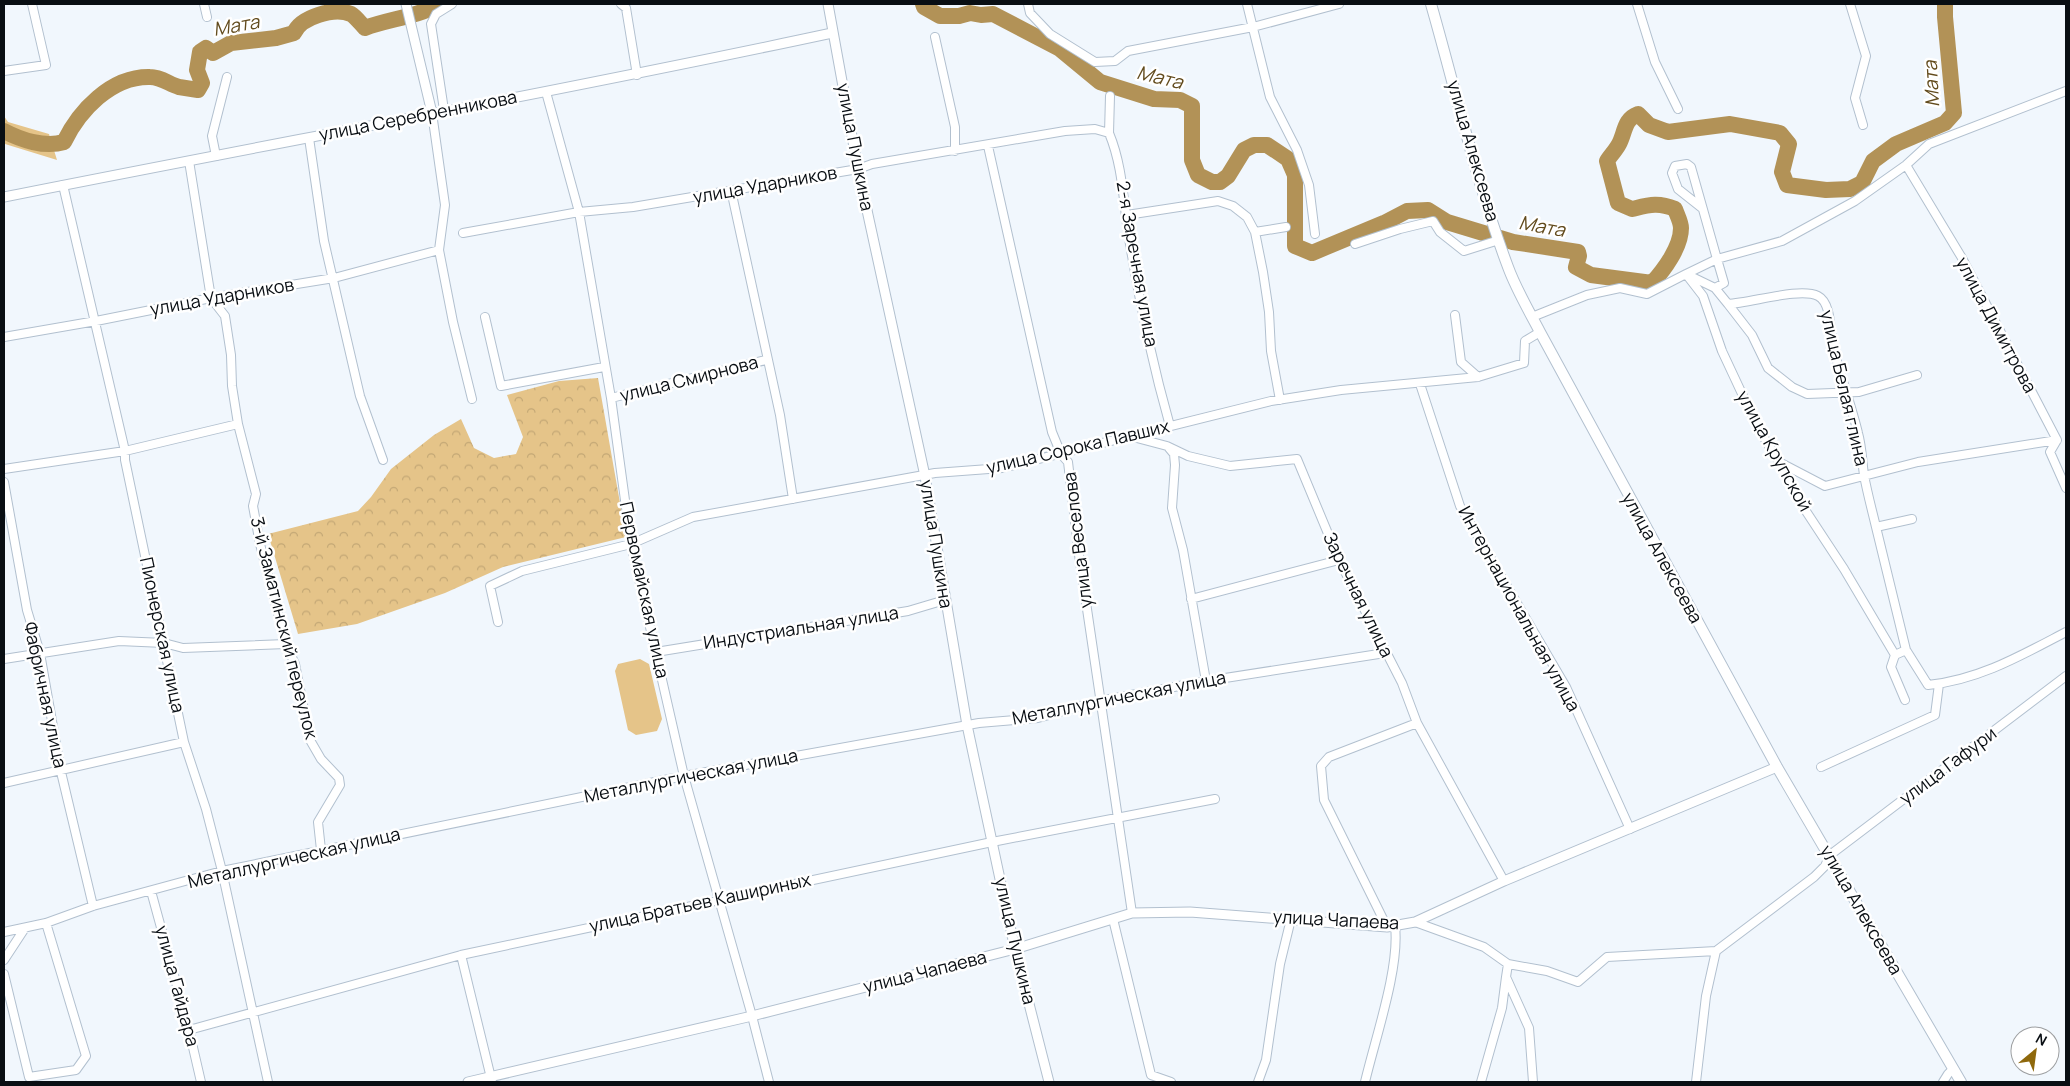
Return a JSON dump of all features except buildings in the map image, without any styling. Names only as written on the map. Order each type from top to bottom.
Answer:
[{"type":"main road","name":"улица Алексеева","points":[[1431,4],[1500,244],[1509,269],[1532,317],[1776,767],[1830,855],[1961,1082]]},
{"type":"street","points":[[4,71],[46,65],[32,4]]},
{"type":"street","points":[[204,4],[207,17]]},
{"type":"street","points":[[406,4],[432,113],[445,205],[440,250],[453,322],[472,399]]},
{"type":"street","points":[[444,110],[431,24],[436,14],[452,4]]},
{"type":"street","points":[[621,4],[626,8],[637,75]]},
{"type":"street","name":"улица Пушкина","points":[[828,4],[858,169],[925,476],[967,725],[1015,949],[1049,1082]]},
{"type":"street","points":[[1028,4],[1030,13],[1050,34],[1095,62],[1115,61],[1128,51],[1252,26],[1338,4]]},
{"type":"street","points":[[1247,4],[1270,97],[1297,150],[1309,185],[1315,234]]},
{"type":"street","points":[[1637,4],[1655,62],[1678,109]]},
{"type":"street","points":[[1850,4],[1866,56],[1855,98],[1863,125]]},
{"type":"street","name":"улица Серебренникова","points":[[4,197],[444,110],[637,75],[832,33]]},
{"type":"street","points":[[935,37],[955,127],[955,151]]},
{"type":"street","points":[[216,156],[212,136],[227,77]]},
{"type":"street","points":[[1532,317],[1587,295],[1620,288],[1647,294],[1717,259],[1782,241],[1855,201],[1906,165],[1929,144],[2066,91]]},
{"type":"street","name":"Первомайская улица","points":[[546,92],[579,212],[604,367],[611,398],[631,544],[684,776],[769,1082]]},
{"type":"street","name":"2-я Заречная улица","points":[[1110,96],[1109,133],[1115,148],[1123,182],[1138,292],[1170,426]]},
{"type":"street","name":"улица Ударников","points":[[463,233],[579,212],[633,207],[858,169],[872,164],[988,146],[1065,131],[1095,129],[1109,133]]},
{"type":"street","points":[[308,138],[324,241],[360,396],[383,460]]},
{"type":"street","name":"улица Веселова","points":[[988,146],[1050,422],[1061,454],[1068,462],[1099,702],[1132,913]]},
{"type":"street","name":"3-й Заматинский переулок","points":[[188,161],[211,298],[225,316],[238,424],[256,494],[253,506],[260,544],[286,644],[295,664],[310,740],[321,759],[339,778],[340,786],[318,822],[321,850]]},
{"type":"street","points":[[1702,208],[1678,189],[1672,173],[1675,166],[1688,164],[1692,167],[1724,283],[1715,288]]},
{"type":"street","name":"улица Димитрова","points":[[1906,165],[1962,258],[2057,440]]},
{"type":"street","name":"Пионерская улица","points":[[63,185],[125,451],[125,460],[184,742],[206,809],[222,871],[268,1082]]},
{"type":"street","name":"улица Смирнова","points":[[731,190],[746,250],[766,360],[780,415],[793,499]]},
{"type":"street","points":[[1127,216],[1218,201],[1233,206],[1247,217],[1254,232],[1269,312],[1271,351],[1280,400]]},
{"type":"street","points":[[1355,244],[1400,229],[1433,221],[1440,232],[1464,251],[1500,244]]},
{"type":"street","points":[[1254,232],[1286,227]]},
{"type":"street","name":"улица Ударников","points":[[4,336],[96,321],[211,298],[334,278],[440,250]]},
{"type":"street","points":[[1686,274],[1715,288],[1752,334],[1768,368],[1792,387],[1807,394],[1859,392],[1917,374]]},
{"type":"street","name":"улица Крупской","points":[[1686,274],[1703,296],[1722,351],[1758,428],[1779,462],[1798,499],[1844,569],[1896,655]]},
{"type":"street","name":"улица Белая глина","points":[[1728,304],[1748,303],[1790,294],[1819,296],[1823,301],[1832,325],[1833,343],[1859,436],[1864,476],[1906,650],[1928,685],[1940,684]]},
{"type":"street","points":[[1455,314],[1461,362],[1478,377]]},
{"type":"street","points":[[485,317],[501,386],[604,367]]},
{"type":"street","name":"улица Сорока Павших","points":[[498,622],[490,586],[502,578],[522,571],[631,544],[693,516],[925,476],[1002,468],[1280,400],[1341,390],[1478,377],[1524,363],[1525,341],[1540,332]]},
{"type":"street","name":"улица Смирнова","points":[[611,398],[766,360]]},
{"type":"street","name":"Интернациональная улица","points":[[1420,384],[1460,506],[1566,686],[1630,829]]},
{"type":"street","points":[[4,469],[125,451],[238,424]]},
{"type":"street","name":"Заречная улица","points":[[1130,436],[1167,446],[1188,456],[1230,466],[1297,459],[1339,560],[1402,683],[1417,723],[1504,881]]},
{"type":"street","points":[[1779,462],[1825,486],[1918,462],[2057,440]]},
{"type":"street","points":[[2057,440],[2050,452],[2066,488]]},
{"type":"street","points":[[1167,446],[1174,454],[1172,508],[1183,550],[1206,680]]},
{"type":"street","name":"Фабричная улица","points":[[4,482],[26,610],[40,654],[61,772],[93,906]]},
{"type":"street","points":[[1876,527],[1912,520]]},
{"type":"street","points":[[1191,599],[1339,560]]},
{"type":"street","name":"Индустриальная улица","points":[[656,652],[908,611],[945,600]]},
{"type":"street","points":[[1820,767],[1935,715],[1940,684],[1999,667],[2066,632]]},
{"type":"street","points":[[4,659],[119,641],[164,643],[183,648],[286,644]]},
{"type":"street","points":[[1906,650],[1896,655],[1891,668],[1906,700]]},
{"type":"street","name":"Металлургическая улица","points":[[4,932],[46,923],[93,906],[222,871],[684,776],[967,725],[1038,718],[1099,702],[1206,680],[1385,653]]},
{"type":"street","name":"улица Гафури","points":[[1716,951],[1814,877],[1825,866],[1830,855],[2066,676]]},
{"type":"street","points":[[1365,1082],[1394,963],[1396,939],[1391,926],[1324,800],[1321,766],[1329,757],[1417,723]]},
{"type":"street","points":[[4,783],[61,772],[184,742]]},
{"type":"street","name":"улица Чапаева","points":[[468,1082],[491,1080],[752,1016],[1015,949],[1132,913],[1190,912],[1391,926],[1415,922],[1504,881],[1776,767]]},
{"type":"street","name":"улица Братьев Кашириных","points":[[189,1030],[461,955],[719,898],[1116,817],[1216,799]]},
{"type":"street","name":"улица Гайдара","points":[[151,891],[189,1030],[201,1082]]},
{"type":"street","points":[[1113,919],[1151,1074],[1171,1082]]},
{"type":"street","points":[[1258,1082],[1266,1060],[1280,964],[1292,919]]},
{"type":"street","name":"улица Чапаева","points":[[1415,922],[1484,947],[1508,964],[1547,971],[1578,982],[1607,958],[1716,951]]},
{"type":"street","points":[[4,974],[29,1077],[76,1070],[86,1056],[46,923]]},
{"type":"street","points":[[4,960],[25,928]]},
{"type":"street","points":[[1696,1082],[1706,996],[1716,951]]},
{"type":"street","points":[[461,955],[491,1080]]},
{"type":"street","points":[[1481,1082],[1502,1008],[1508,964]]},
{"type":"street","points":[[1506,977],[1530,1028],[1533,1082]]},
{"type":"street","points":[[1943,1082],[1953,1069]]},
{"type":"green space","points":[[4,116],[8,122],[49,134],[57,160],[5,144]]},
{"type":"green space","points":[[598,378],[626,537],[503,567],[445,593],[357,624],[298,634],[268,534],[358,511],[371,497],[391,469],[434,435],[461,419],[474,448],[494,458],[516,454],[523,437],[507,395],[559,381]]},
{"type":"green space","points":[[640,659],[649,664],[662,719],[657,731],[636,735],[628,730],[615,671],[618,664]]},
{"type":"waterway","name":"Мата","points":[[4,131],[41,144],[64,142],[70,130],[88,108],[98,98],[122,82],[136,78],[154,77],[179,87],[198,90],[202,83],[197,70],[200,52],[206,48],[213,53],[231,43],[276,38],[294,33],[303,22],[327,13],[344,12],[351,14],[365,28],[422,12],[439,4]]},
{"type":"waterway","name":"Мата","points":[[923,4],[924,7],[940,16],[959,16],[970,13],[981,15],[993,14],[1060,49],[1100,82],[1154,99],[1180,100],[1192,106],[1192,160],[1198,175],[1212,182],[1220,182],[1228,176],[1244,150],[1254,145],[1267,145],[1288,159],[1295,175],[1295,246],[1312,253],[1384,223],[1407,211],[1428,210],[1447,222],[1513,242],[1578,252],[1579,256],[1576,267],[1591,275],[1652,283],[1662,272],[1675,250],[1681,226],[1675,209],[1658,205],[1632,209],[1618,203],[1607,161],[1619,144],[1625,127],[1633,116],[1638,114],[1649,125],[1668,132],[1730,124],[1780,133],[1789,144],[1782,172],[1787,185],[1826,190],[1850,189],[1862,183],[1873,161],[1896,144],[1945,123],[1954,113],[1945,4]]}]
